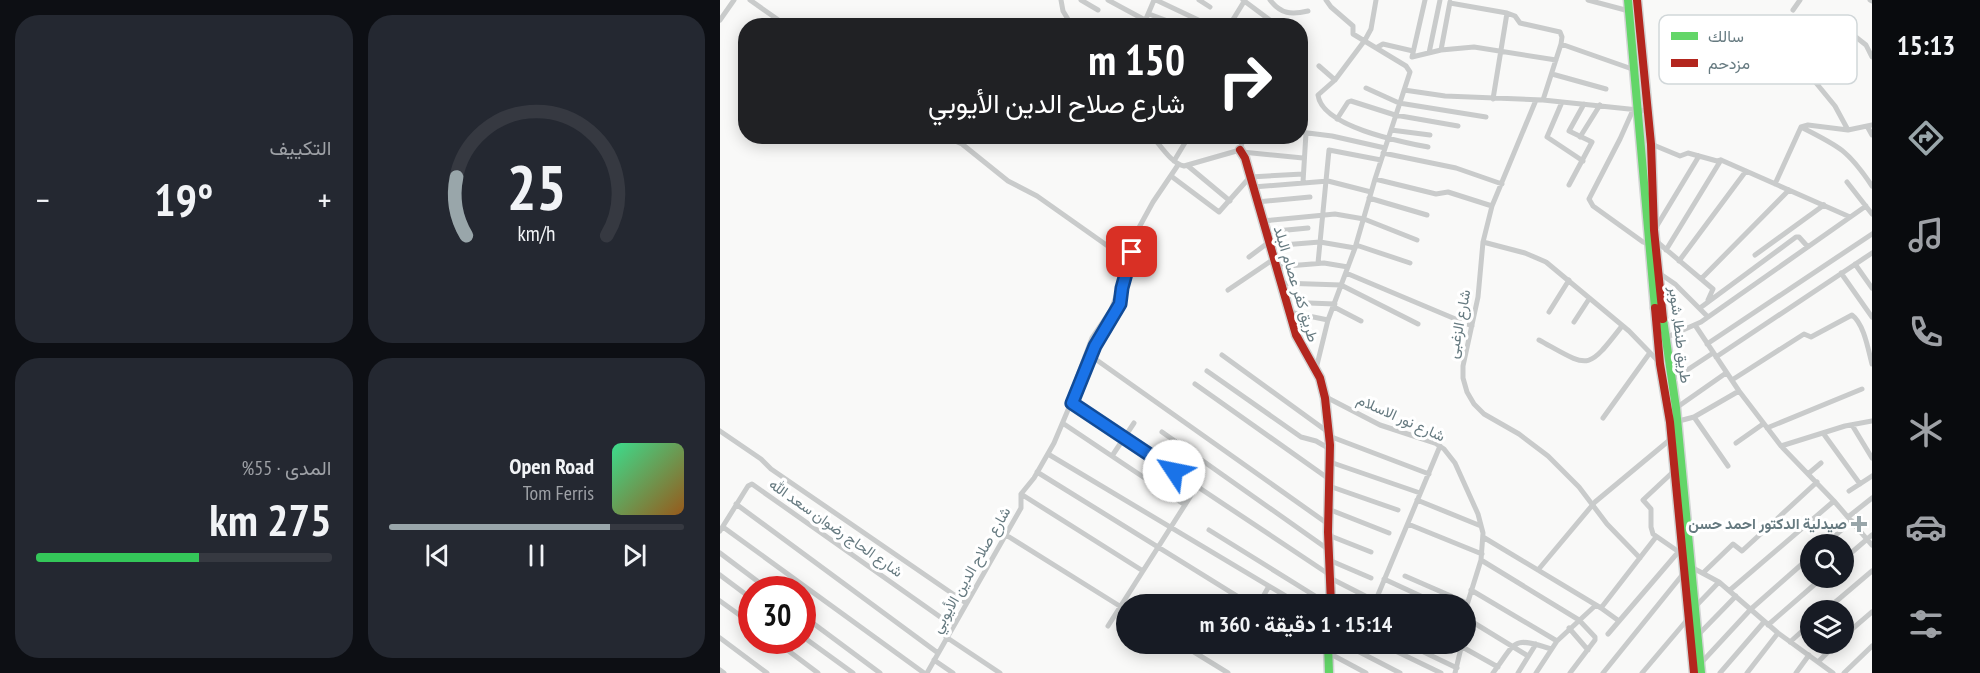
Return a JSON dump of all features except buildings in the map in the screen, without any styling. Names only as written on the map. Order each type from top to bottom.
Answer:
[{"type":"street","points":[[720,20],[734,0]]},
{"type":"street","points":[[750,0],[776,18]]},
{"type":"street","points":[[1061,0],[1067,18]]},
{"type":"street","points":[[1081,0],[1098,10]]},
{"type":"street","points":[[1108,0],[1142,18]]},
{"type":"street","points":[[1147,18],[1155,0],[1165,2],[1196,18]]},
{"type":"street","points":[[1199,0],[1210,7]]},
{"type":"street","points":[[1233,18],[1244,0],[1268,18]]},
{"type":"street","points":[[1270,0],[1279,10],[1286,13],[1308,11]]},
{"type":"street","points":[[1316,371],[1328,320],[1364,219],[1410,72],[1406,66],[1353,34],[1353,26],[1326,0]]},
{"type":"street","points":[[1376,0],[1371,28],[1365,40],[1335,80],[1318,95],[1318,99],[1337,119],[1388,139],[1428,147]]},
{"type":"street","points":[[1425,0],[1413,57],[1441,50],[1474,47],[1556,60]]},
{"type":"street","points":[[1429,53],[1440,0]]},
{"type":"street","points":[[1588,0],[1629,11]]},
{"type":"street","name":"طريق طنطا, شوبر","points":[[1628,0],[1665,338],[1676,408],[1672,438],[1674,471],[1683,553],[1691,567],[1700,668]]},
{"type":"street","name":"طريق طنطا, شوبر","points":[[1637,0],[1640,110],[1652,144],[1660,364],[1674,422],[1683,574],[1694,673]]},
{"type":"street","points":[[1793,10],[1800,0]]},
{"type":"street","points":[[1441,50],[1450,2],[1507,13],[1515,16],[1520,23],[1558,31],[1562,37],[1560,44],[1635,70]]},
{"type":"street","points":[[1492,99],[1507,13]]},
{"type":"street","points":[[1857,38],[1869,47],[1872,57]]},
{"type":"street","points":[[1376,48],[1383,44],[1413,51]]},
{"type":"street","name":"شارع الزغبى","points":[[1560,44],[1552,74],[1492,206],[1483,242],[1478,297],[1463,366],[1463,378],[1474,404],[1484,414],[1519,434],[1548,456],[1572,479],[1606,524],[1640,558]]},
{"type":"street","points":[[1319,66],[1335,80]]},
{"type":"street","points":[[1552,74],[1606,89]]},
{"type":"street","points":[[1818,84],[1835,106],[1848,130]]},
{"type":"street","points":[[1366,88],[1399,103],[1486,117]]},
{"type":"street","points":[[1404,90],[1445,96],[1540,100],[1640,110],[1620,139],[1589,199],[1593,206],[1640,240],[1654,240],[1701,279],[1713,290],[1707,303]]},
{"type":"street","points":[[1337,119],[1349,101],[1395,115],[1458,126]]},
{"type":"street","points":[[1562,102],[1546,137],[1583,161]]},
{"type":"street","points":[[1569,185],[1592,142],[1569,131],[1584,104]]},
{"type":"street","points":[[1580,137],[1600,105]]},
{"type":"street","points":[[1775,184],[1801,127],[1808,125],[1848,130],[1870,125],[1872,135]]},
{"type":"street","points":[[1801,127],[1844,150],[1872,186]]},
{"type":"street","points":[[1391,130],[1430,135]]},
{"type":"street","points":[[1308,134],[1332,136],[1456,168],[1502,184]]},
{"type":"street","points":[[962,144],[1008,181],[1037,196],[1129,261]]},
{"type":"street","points":[[1159,144],[1176,163],[1188,166],[1230,201]]},
{"type":"street","name":"شارع صلاح الدين الأيوبي","points":[[925,673],[1022,508],[1021,494],[1037,472],[1064,424],[1097,341],[1120,304],[1136,233],[1171,176],[1186,144]]},
{"type":"street","points":[[1241,151],[1242,144]]},
{"type":"street","points":[[1303,144],[1303,182]]},
{"type":"street","points":[[1652,144],[1680,156],[1688,153],[1717,161],[1721,160],[1850,217]]},
{"type":"street","points":[[1318,263],[1328,182],[1329,150],[1381,160]]},
{"type":"street","points":[[1188,166],[1206,158],[1241,151],[1303,158]]},
{"type":"street","name":"طريق كفر عصام البلد","points":[[1241,151],[1299,344],[1322,384],[1330,449],[1328,509],[1330,594]]},
{"type":"street","points":[[1654,240],[1699,156]]},
{"type":"street","points":[[1666,250],[1721,160]]},
{"type":"street","points":[[1679,261],[1746,171]]},
{"type":"street","points":[[1171,176],[1217,212],[1221,212],[1250,177],[1303,174]]},
{"type":"street","points":[[1375,179],[1436,194],[1448,192],[1492,206]]},
{"type":"street","points":[[1253,187],[1328,182],[1427,215]]},
{"type":"street","points":[[1846,182],[1872,214]]},
{"type":"street","points":[[1701,279],[1789,190]]},
{"type":"street","points":[[1257,202],[1310,198]]},
{"type":"street","points":[[1755,255],[1824,205]]},
{"type":"street","points":[[1665,338],[1695,325],[1866,206]]},
{"type":"street","points":[[1263,221],[1335,214],[1364,219],[1417,240]]},
{"type":"street","points":[[1266,232],[1308,228]]},
{"type":"street","points":[[1707,344],[1872,234]]},
{"type":"street","points":[[1700,308],[1796,237],[1799,237],[1808,247]]},
{"type":"street","points":[[1249,257],[1269,244],[1320,242],[1355,246],[1410,263]]},
{"type":"street","points":[[1483,242],[1538,258],[1569,280],[1622,326],[1671,376],[1714,355],[1872,253]]},
{"type":"street","name":"شارع صلاح الدين الأيوبي","points":[[1080,383],[1077,378],[1092,338],[1113,306],[1125,264],[1129,261]]},
{"type":"street","points":[[1228,290],[1275,263],[1318,263],[1347,270],[1472,326]]},
{"type":"street","points":[[1855,264],[1872,288]]},
{"type":"street","points":[[1659,273],[1672,282],[1707,317]]},
{"type":"street","points":[[1841,273],[1872,317]]},
{"type":"street","points":[[1549,312],[1569,280]]},
{"type":"street","points":[[1281,283],[1341,285],[1418,324]]},
{"type":"street","points":[[1574,322],[1589,299]]},
{"type":"street","points":[[1309,303],[1334,306],[1361,321]]},
{"type":"street","points":[[1289,312],[1328,320]]},
{"type":"street","points":[[1732,380],[1804,334],[1811,337],[1854,315],[1872,364]]},
{"type":"street","points":[[1695,325],[1726,373],[1780,446],[1870,537],[1872,545]]},
{"type":"street","points":[[1539,340],[1575,360],[1588,361],[1598,356],[1622,326]]},
{"type":"street","points":[[1603,418],[1649,354]]},
{"type":"street","points":[[1222,355],[1328,434],[1429,474]]},
{"type":"street","points":[[1091,356],[1328,525]]},
{"type":"street","points":[[1207,371],[1302,437],[1316,441],[1330,449]]},
{"type":"street","points":[[1676,408],[1726,373]]},
{"type":"street","points":[[1195,384],[1329,483],[1398,510]]},
{"type":"street","points":[[1736,443],[1765,426],[1862,388]]},
{"type":"street","points":[[1674,422],[1694,417],[1739,391]]},
{"type":"street","name":"شارع نور الاسلام","points":[[1324,396],[1380,425],[1440,446],[1455,463],[1481,526],[1483,537],[1481,557],[1470,594]]},
{"type":"street","points":[[1072,403],[1330,577],[1361,594]]},
{"type":"street","points":[[1694,417],[1728,466]]},
{"type":"street","points":[[1780,446],[1872,421]]},
{"type":"street","points":[[1112,456],[1134,423]]},
{"type":"street","points":[[1064,424],[1185,505]]},
{"type":"street","points":[[1852,425],[1872,458]]},
{"type":"street","points":[[720,431],[966,603]]},
{"type":"street","points":[[1162,432],[1329,550]]},
{"type":"street","points":[[1823,433],[1860,484]]},
{"type":"street","points":[[1538,570],[1593,505],[1672,438]]},
{"type":"street","points":[[1380,594],[1384,579],[1440,446]]},
{"type":"street","points":[[1048,454],[1282,594]]},
{"type":"street","points":[[1330,462],[1420,493]]},
{"type":"street","points":[[1808,474],[1821,463]]},
{"type":"street","points":[[1608,634],[1683,553],[1656,537],[1651,527],[1651,509],[1643,500],[1674,471]]},
{"type":"street","points":[[1037,472],[1234,594]]},
{"type":"street","points":[[1849,491],[1872,476]]},
{"type":"street","points":[[1704,572],[1733,545],[1742,551],[1816,482]]},
{"type":"street","name":"شارع الحاج رضوان سعد الله","points":[[721,529],[748,486],[752,484],[953,626]]},
{"type":"street","points":[[1128,594],[1197,486]]},
{"type":"street","points":[[1021,494],[1143,571]]},
{"type":"street","points":[[1835,534],[1872,498]]},
{"type":"street","points":[[1417,500],[1481,526]]},
{"type":"street","points":[[1730,590],[1834,501]]},
{"type":"street","points":[[736,504],[938,653]]},
{"type":"street","points":[[1328,509],[1389,533]]},
{"type":"street","points":[[1407,524],[1481,557],[1579,620],[1596,638],[1570,673]]},
{"type":"street","points":[[721,529],[925,673]]},
{"type":"street","points":[[1209,530],[1314,594]]},
{"type":"street","points":[[1328,534],[1371,552]]},
{"type":"street","points":[[1006,536],[1116,604]]},
{"type":"street","points":[[1483,537],[1599,606],[1619,621]]},
{"type":"street","points":[[1536,673],[1557,641],[1569,628],[1599,606],[1656,537]]},
{"type":"street","points":[[1854,551],[1870,537]]},
{"type":"street","points":[[720,553],[750,576]]},
{"type":"street","points":[[1329,560],[1371,578]]},
{"type":"street","points":[[1700,668],[1751,609],[1800,566]]},
{"type":"street","points":[[1691,567],[1704,572],[1730,590],[1778,633],[1833,673]]},
{"type":"street","points":[[1838,600],[1872,572]]},
{"type":"street","points":[[1603,673],[1683,574]]},
{"type":"street","points":[[720,575],[738,588]]},
{"type":"street","points":[[1406,576],[1442,594]]},
{"type":"street","points":[[1384,579],[1416,594]]},
{"type":"street","points":[[1694,608],[1719,582]]},
{"type":"street","points":[[1265,594],[1269,586]]},
{"type":"street","points":[[1720,673],[1766,623],[1810,588]]},
{"type":"street","points":[[1471,590],[1557,641]]},
{"type":"street","points":[[1697,636],[1736,596]]},
{"type":"street","points":[[720,600],[738,614]]},
{"type":"street","points":[[1854,627],[1872,612]]},
{"type":"street","points":[[1108,626],[1116,613]]},
{"type":"street","points":[[1642,673],[1687,620]]},
{"type":"street","points":[[1476,624],[1528,656]]},
{"type":"street","points":[[816,625],[880,673]]},
{"type":"street","points":[[1569,628],[1588,650]]},
{"type":"street","points":[[1747,673],[1778,633]]},
{"type":"street","points":[[1790,642],[1800,633]]},
{"type":"street","points":[[946,637],[1000,673]]},
{"type":"street","points":[[720,638],[767,673]]},
{"type":"street","points":[[1493,673],[1513,646],[1523,641],[1551,650]]},
{"type":"street","points":[[1518,673],[1536,644]]},
{"type":"street","points":[[816,646],[853,673]]},
{"type":"street","points":[[1844,673],[1872,646]]},
{"type":"street","points":[[793,654],[818,673]]},
{"type":"street","points":[[1197,654],[1228,673]]},
{"type":"street","points":[[1328,654],[1329,673]]},
{"type":"street","points":[[1337,654],[1366,673]]},
{"type":"street","points":[[1363,654],[1400,673]]},
{"type":"street","points":[[1402,654],[1441,673]]},
{"type":"street","points":[[1425,654],[1456,671],[1459,654]]},
{"type":"street","points":[[1476,654],[1498,667]]},
{"type":"street","points":[[1818,662],[1826,654]]},
{"type":"street","points":[[1796,673],[1809,655]]},
{"type":"street","points":[[934,660],[953,673]]},
{"type":"street","points":[[720,670],[724,673]]},
{"type":"traffic: fast","points":[[1628,0],[1655,308]]},
{"type":"traffic: fast","points":[[1663,319],[1676,408],[1701,673]]},
{"type":"traffic: fast","points":[[1328,654],[1329,673]]},
{"type":"traffic: jam","points":[[1637,0],[1651,144],[1654,230],[1663,319]]},
{"type":"traffic: jam","points":[[1240,150],[1245,158],[1296,335],[1320,378],[1325,398],[1330,445],[1328,532],[1331,594]]},
{"type":"traffic: jam","points":[[1655,308],[1660,364],[1670,422],[1694,673]]},
{"type":"place","name":"صيدلية الدكتور احمد حسن","points":[[1859,524]]},
{"type":"route","points":[[1132,252],[1120,304],[1095,346],[1072,403],[1174,471]]}]
